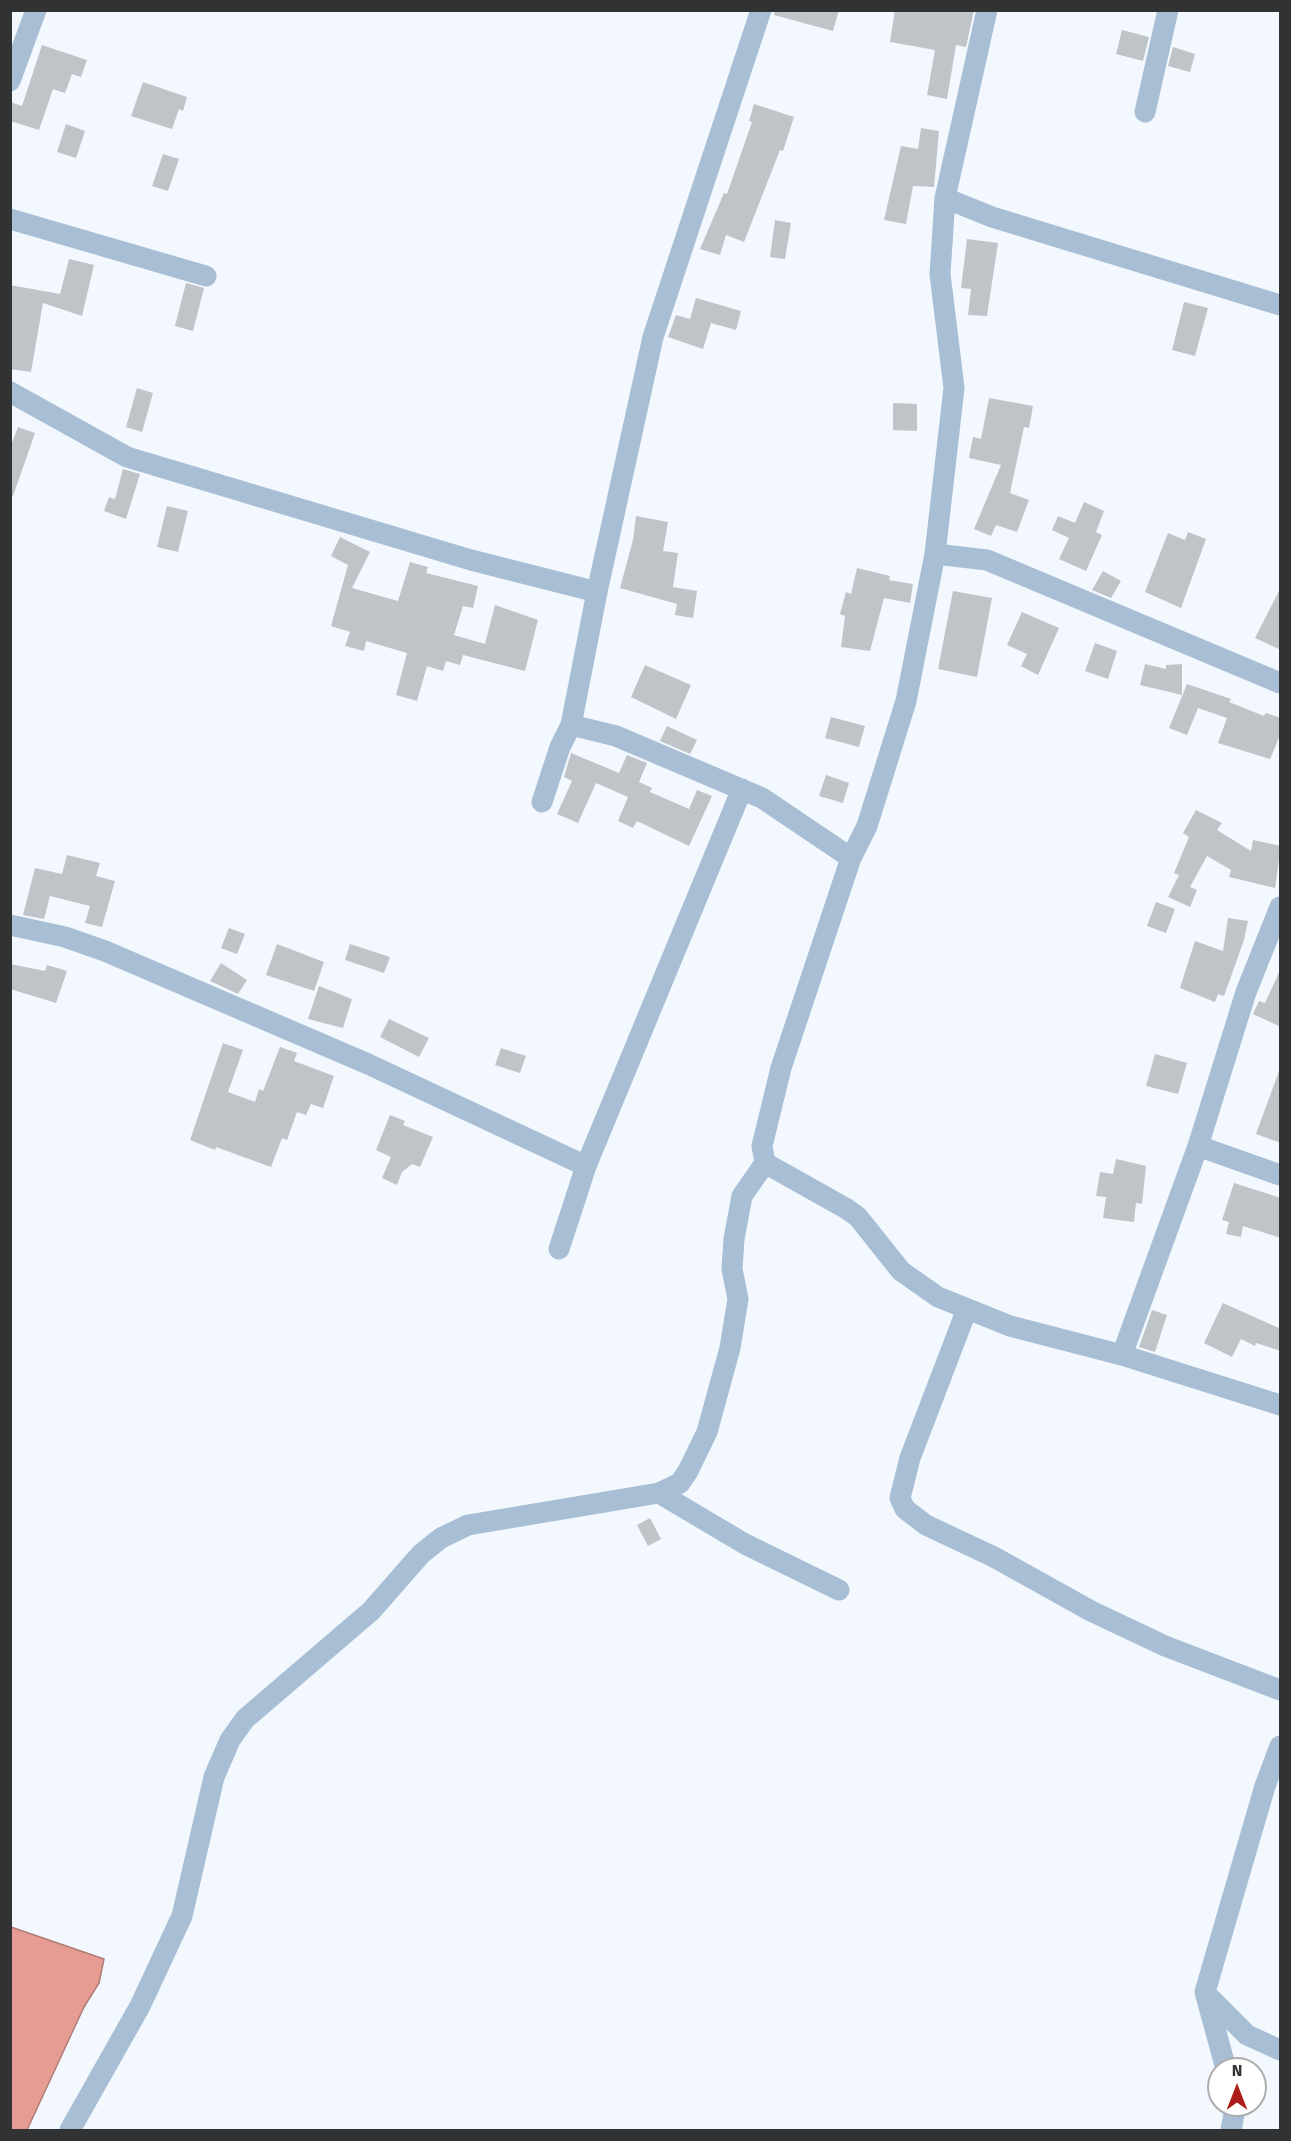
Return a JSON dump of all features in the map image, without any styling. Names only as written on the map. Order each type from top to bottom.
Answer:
[{"type":"street","points":[[10,81],[36,10]]},
{"type":"street","points":[[542,802],[560,747],[571,724],[597,592],[653,337],[761,10]]},
{"type":"street","points":[[70,2130],[140,2006],[182,1916],[214,1777],[230,1740],[245,1719],[371,1611],[421,1554],[441,1538],[468,1525],[659,1493],[680,1483],[706,1432],[730,1348],[738,1299],[732,1269],[734,1239],[742,1196],[765,1163],[762,1146],[781,1068],[851,858],[867,826],[906,701],[935,554],[954,388],[940,274],[945,198],[987,10]]},
{"type":"street","points":[[1145,112],[1168,10]]},
{"type":"street","points":[[945,198],[992,218],[1281,305]]},
{"type":"street","points":[[10,219],[206,276]]},
{"type":"street","points":[[10,392],[128,458],[471,560],[597,592]]},
{"type":"street","points":[[935,554],[987,560],[1281,684]]},
{"type":"street","points":[[571,724],[616,736],[762,798],[851,858]]},
{"type":"street","points":[[559,1249],[586,1166],[742,789]]},
{"type":"street","points":[[1122,1355],[1198,1146],[1246,992],[1276,932],[1281,908]]},
{"type":"street","points":[[10,925],[65,937],[105,951],[368,1064],[586,1166]]},
{"type":"street","points":[[1198,1146],[1281,1175]]},
{"type":"street","points":[[765,1163],[858,1217],[901,1271],[938,1297],[1010,1326],[1122,1355],[1281,1405]]},
{"type":"street","points":[[967,1309],[910,1458],[900,1498],[905,1509],[926,1525],[994,1557],[1102,1617],[1165,1646],[1281,1690]]},
{"type":"street","points":[[659,1493],[745,1545],[839,1590]]},
{"type":"street","points":[[1223,2057],[1205,1992],[1265,1785],[1281,1746]]},
{"type":"street","points":[[1205,1992],[1230,2021],[1246,2035],[1281,2050]]},
{"type":"shaded area","points":[[11,1927],[104,1959],[99,1983],[84,2007],[27,2130],[11,2130]]},
{"type":"building","points":[[775,10],[839,10],[833,31],[774,15]]},
{"type":"building","points":[[895,10],[974,10],[966,47],[956,45],[947,99],[927,95],[935,50],[890,42]]},
{"type":"building","points":[[1122,30],[1149,37],[1143,61],[1116,54]]},
{"type":"building","points":[[42,45],[87,60],[81,77],[72,74],[65,93],[53,89],[39,130],[10,121],[10,102],[22,106]]},
{"type":"building","points":[[1173,47],[1195,54],[1190,72],[1168,66]]},
{"type":"building","points":[[143,82],[187,97],[183,111],[179,109],[172,129],[131,116]]},
{"type":"building","points":[[754,104],[794,117],[783,151],[780,150],[744,242],[726,235],[720,255],[700,249],[724,193],[727,194],[752,122],[749,121]]},
{"type":"building","points":[[66,124],[85,131],[76,158],[57,152]]},
{"type":"building","points":[[921,128],[939,131],[934,187],[913,186],[906,224],[884,220],[901,146],[918,149]]},
{"type":"building","points":[[163,154],[179,159],[168,191],[152,186]]},
{"type":"building","points":[[775,220],[791,223],[785,259],[770,257]]},
{"type":"building","points":[[967,239],[998,243],[987,316],[968,315],[971,289],[961,288]]},
{"type":"building","points":[[69,259],[94,265],[82,316],[43,303],[31,372],[10,369],[10,285],[60,294]]},
{"type":"building","points":[[186,283],[204,288],[193,331],[175,326]]},
{"type":"building","points":[[696,298],[741,311],[736,330],[711,323],[703,349],[668,337],[676,315],[690,319]]},
{"type":"building","points":[[1184,302],[1208,308],[1195,356],[1172,350]]},
{"type":"building","points":[[137,388],[153,393],[142,432],[126,427]]},
{"type":"building","points":[[989,398],[1033,406],[1029,428],[1024,427],[1010,493],[1029,500],[1017,532],[996,525],[991,536],[974,529],[1001,465],[969,458],[973,437],[981,439]]},
{"type":"building","points":[[893,403],[917,404],[917,431],[893,430]]},
{"type":"building","points":[[18,427],[35,433],[13,496],[10,496],[10,448]]},
{"type":"building","points":[[123,469],[140,474],[126,519],[104,511],[109,497],[115,499]]},
{"type":"building","points":[[1084,502],[1104,511],[1096,532],[1102,535],[1086,571],[1059,559],[1069,538],[1052,530],[1058,516],[1075,523]]},
{"type":"building","points":[[167,506],[188,511],[178,552],[157,547]]},
{"type":"building","points":[[636,516],[668,522],[663,551],[678,553],[673,587],[697,591],[693,618],[675,615],[677,604],[620,588],[633,540]]},
{"type":"building","points":[[1188,532],[1206,539],[1181,608],[1145,592],[1168,533],[1185,540]]},
{"type":"building","points":[[340,537],[370,552],[352,588],[398,601],[410,562],[428,567],[426,573],[478,586],[473,608],[463,606],[454,635],[485,644],[495,605],[538,620],[525,671],[463,655],[460,665],[446,661],[443,671],[427,666],[417,701],[396,695],[407,653],[366,641],[364,651],[345,646],[350,632],[331,626],[348,565],[331,556]]},
{"type":"building","points":[[857,568],[890,576],[889,580],[913,584],[910,603],[884,598],[870,651],[841,647],[845,616],[840,614],[846,592],[851,594]]},
{"type":"building","points":[[1103,571],[1121,581],[1111,598],[1092,590]]},
{"type":"building","points":[[1281,587],[1281,650],[1255,638]]},
{"type":"building","points":[[953,591],[992,598],[977,677],[938,669]]},
{"type":"building","points":[[1022,612],[1059,628],[1038,675],[1021,666],[1027,654],[1007,645]]},
{"type":"building","points":[[1095,643],[1117,651],[1108,679],[1085,671]]},
{"type":"building","points":[[1145,664],[1166,669],[1166,665],[1182,664],[1182,695],[1140,685]]},
{"type":"building","points":[[645,665],[691,685],[676,719],[631,697]]},
{"type":"building","points":[[1187,684],[1231,699],[1229,702],[1264,716],[1266,713],[1281,718],[1281,733],[1270,759],[1218,743],[1227,718],[1198,708],[1187,735],[1169,728]]},
{"type":"building","points":[[831,717],[865,726],[859,747],[825,738]]},
{"type":"building","points":[[667,726],[697,740],[690,754],[660,741]]},
{"type":"building","points":[[571,753],[619,773],[627,755],[647,763],[639,782],[652,788],[650,792],[689,809],[697,790],[712,796],[689,846],[637,821],[633,828],[618,821],[628,797],[596,783],[578,823],[557,814],[572,781],[564,777]]},
{"type":"building","points":[[826,775],[849,783],[843,803],[819,796]]},
{"type":"building","points":[[1196,810],[1222,823],[1217,830],[1251,851],[1253,840],[1281,846],[1275,888],[1229,877],[1231,870],[1207,856],[1190,887],[1197,890],[1190,907],[1168,897],[1179,875],[1174,873],[1189,837],[1183,833]]},
{"type":"building","points":[[67,855],[100,863],[96,876],[115,881],[102,927],[85,923],[90,906],[50,896],[44,919],[23,915],[35,868],[62,874]]},
{"type":"building","points":[[1156,902],[1175,909],[1166,933],[1147,926]]},
{"type":"building","points":[[1228,918],[1248,921],[1244,940],[1224,996],[1218,994],[1215,1002],[1180,988],[1195,941],[1223,951]]},
{"type":"building","points":[[229,928],[245,934],[237,954],[221,948]]},
{"type":"building","points":[[277,944],[324,962],[314,991],[266,975]]},
{"type":"building","points":[[350,944],[390,957],[384,973],[345,960]]},
{"type":"building","points":[[221,963],[247,980],[238,994],[210,981]]},
{"type":"building","points":[[10,964],[45,971],[47,965],[67,971],[56,1003],[10,989]]},
{"type":"building","points":[[1281,968],[1281,1027],[1253,1014],[1259,1001],[1265,1003]]},
{"type":"building","points":[[319,986],[352,999],[343,1028],[308,1019]]},
{"type":"building","points":[[389,1019],[429,1038],[419,1057],[380,1037]]},
{"type":"building","points":[[223,1043],[243,1050],[228,1092],[255,1102],[259,1089],[263,1091],[280,1047],[297,1053],[294,1061],[334,1076],[323,1108],[311,1104],[306,1115],[297,1112],[287,1140],[282,1138],[271,1167],[190,1140]]},
{"type":"building","points":[[501,1048],[526,1056],[520,1073],[495,1065]]},
{"type":"building","points":[[1155,1054],[1187,1063],[1178,1094],[1146,1086]]},
{"type":"building","points":[[1279,1071],[1281,1072],[1281,1143],[1256,1134]]},
{"type":"building","points":[[390,1115],[405,1121],[403,1125],[433,1137],[420,1167],[412,1164],[402,1172],[397,1185],[382,1178],[391,1157],[376,1150]]},
{"type":"building","points":[[1116,1159],[1146,1166],[1142,1204],[1136,1203],[1134,1222],[1103,1218],[1106,1197],[1096,1196],[1100,1172],[1113,1174]]},
{"type":"building","points":[[1234,1183],[1281,1198],[1281,1238],[1243,1226],[1241,1237],[1226,1234],[1229,1222],[1222,1220]]},
{"type":"building","points":[[1223,1303],[1281,1329],[1281,1351],[1256,1343],[1255,1346],[1241,1339],[1232,1357],[1204,1343]]},
{"type":"building","points":[[1152,1310],[1167,1315],[1155,1352],[1139,1347]]},
{"type":"building","points":[[650,1518],[661,1539],[648,1546],[637,1525]]}]
